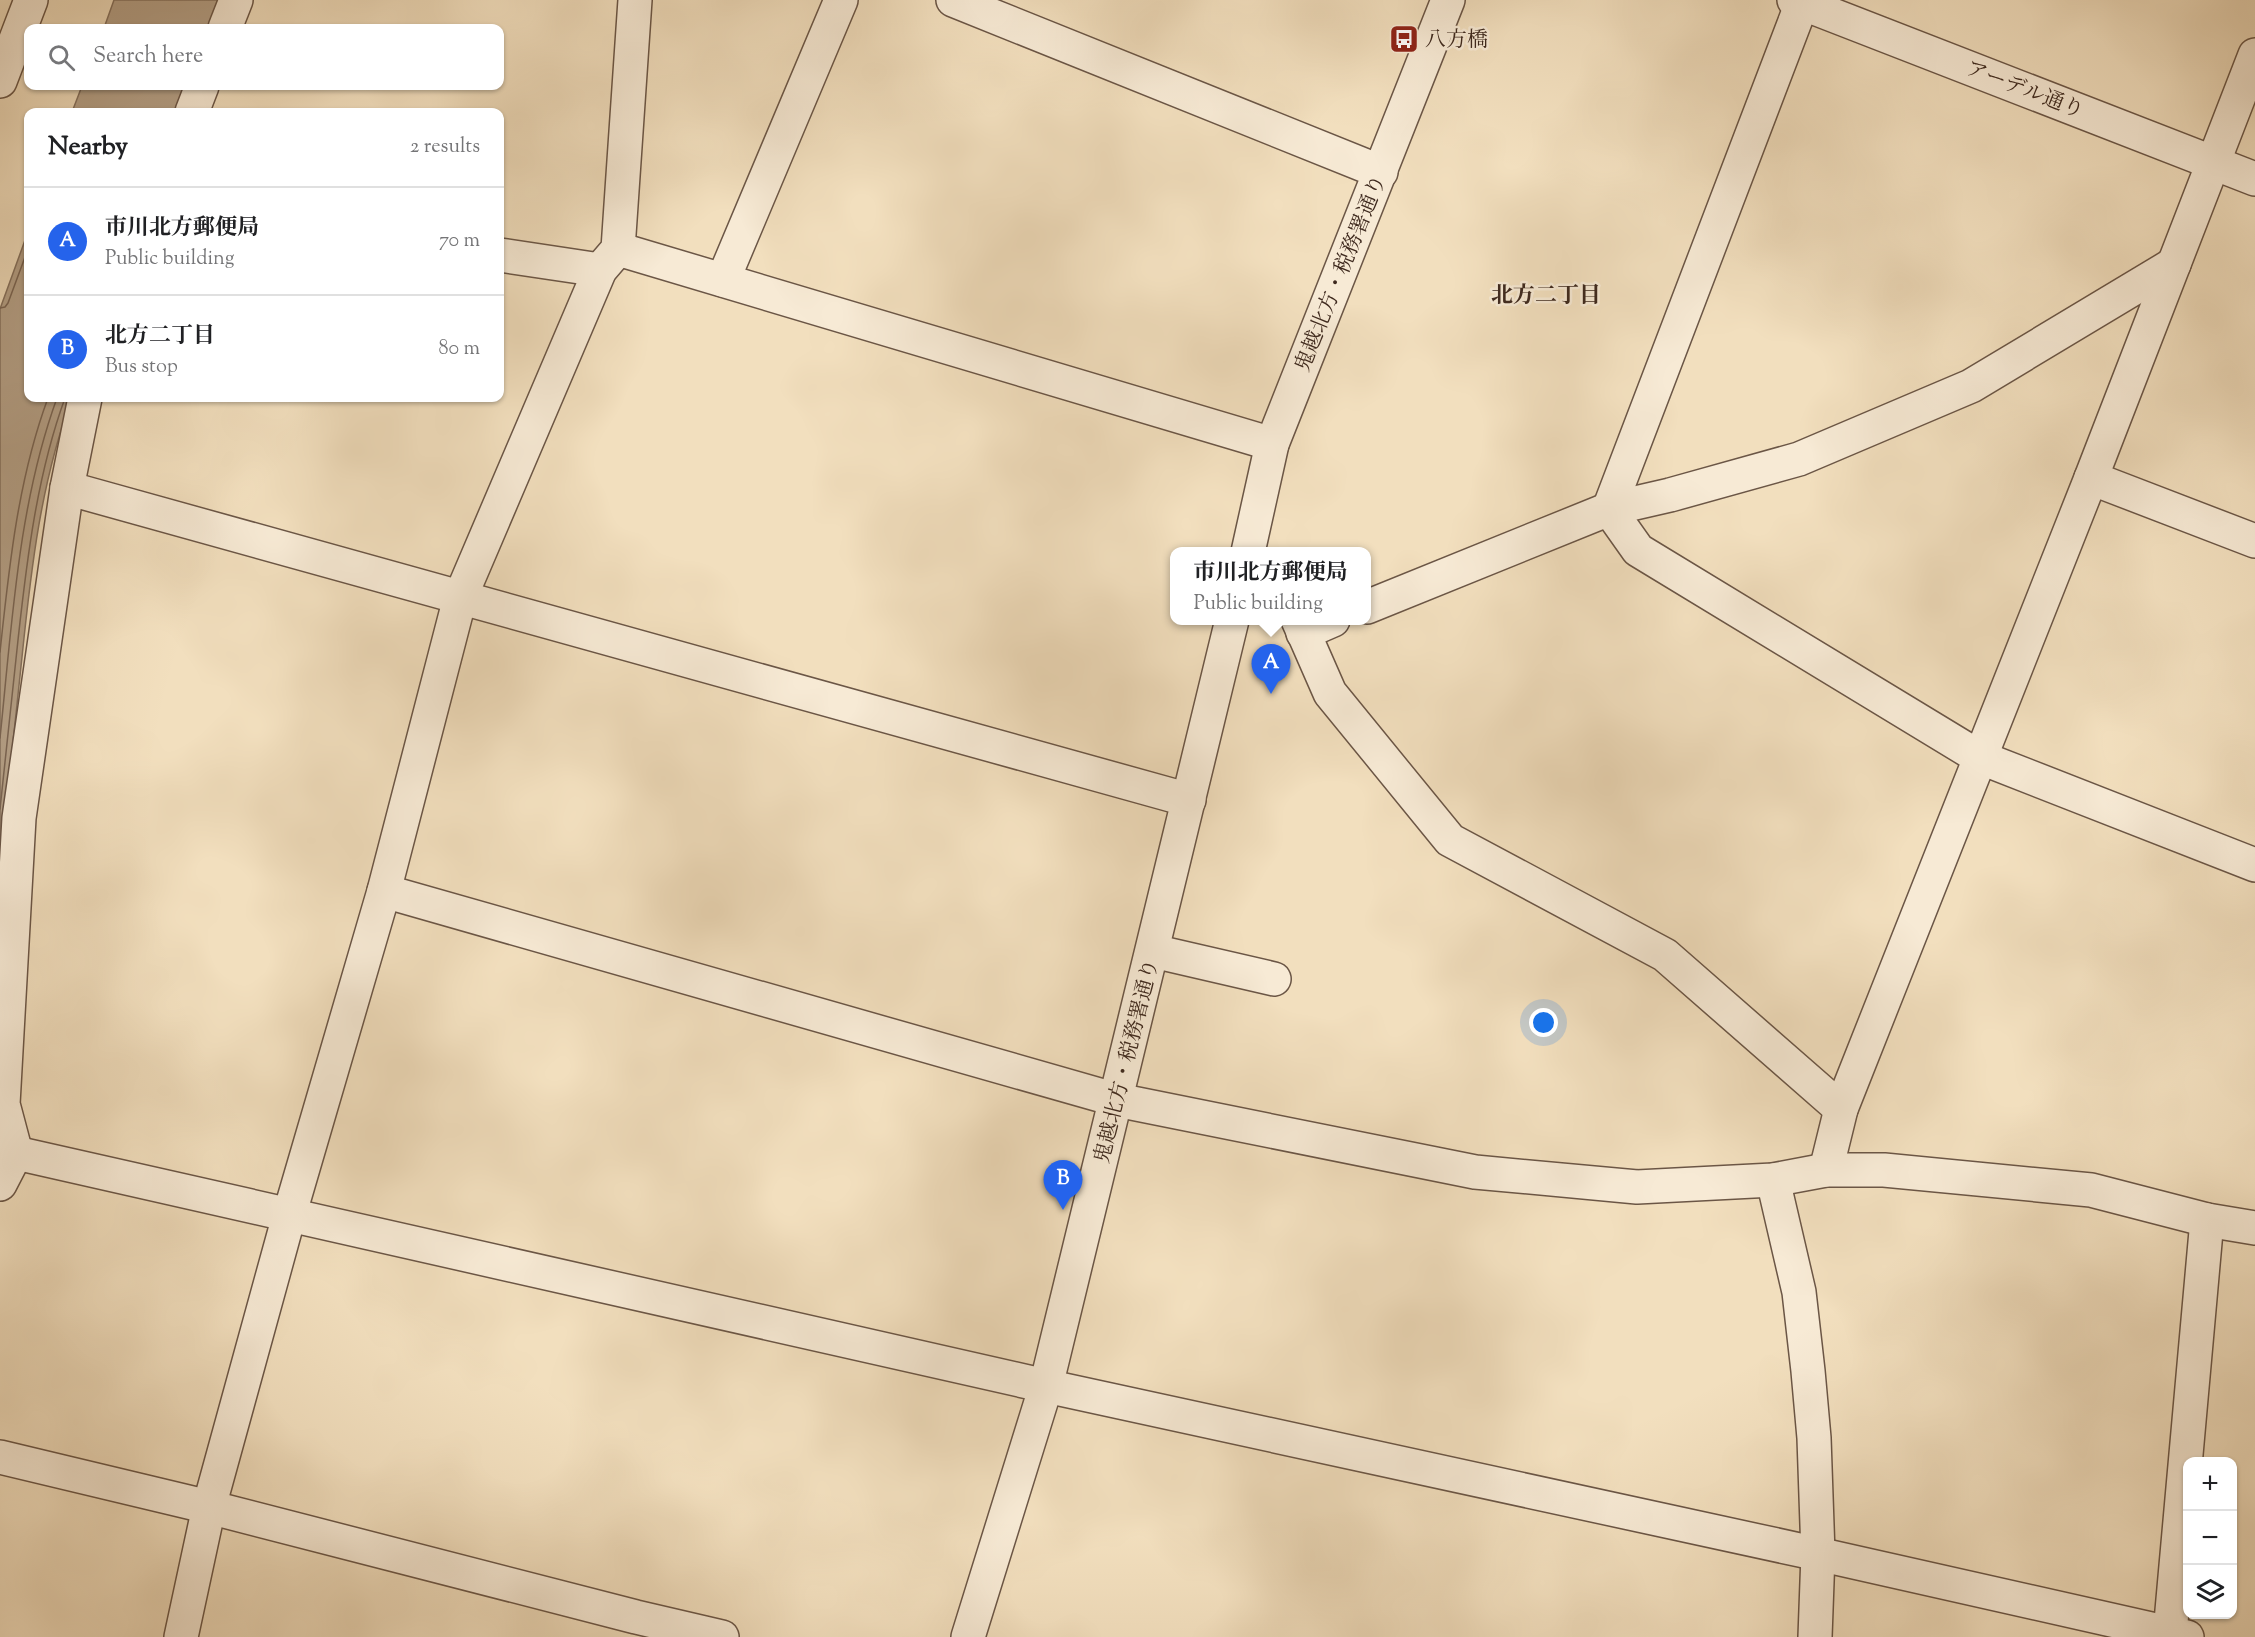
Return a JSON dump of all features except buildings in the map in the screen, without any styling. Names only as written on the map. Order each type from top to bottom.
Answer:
[{"type":"street","points":[[0,81],[31,0]]},
{"type":"street","points":[[227,24],[236,0]]},
{"type":"street","points":[[181,1637],[209,1507],[289,1216],[384,891],[460,598],[609,260],[635,0]]},
{"type":"street","points":[[723,280],[841,0]]},
{"type":"street","points":[[953,0],[1381,172]]},
{"type":"street","name":"鬼越北方・税務署通り","points":[[1249,547],[1272,444],[1448,0]]},
{"type":"street","points":[[1609,509],[1798,2]]},
{"type":"street","name":"アーデル通り","points":[[1798,2],[2255,179]]},
{"type":"street","points":[[1826,1170],[1841,1109],[2091,478],[2255,55]]},
{"type":"street","points":[[194,108],[200,90]]},
{"type":"street","points":[[504,255],[609,260],[723,280],[1272,444]]},
{"type":"street","points":[[1371,605],[1609,509],[1670,495],[1799,459],[1971,386],[2174,264]]},
{"type":"street","points":[[0,1184],[16,1153],[1,1105],[18,818],[67,488],[85,402]]},
{"type":"street","points":[[2091,478],[2255,541]]},
{"type":"street","points":[[67,488],[1189,800]]},
{"type":"street","points":[[1260,505],[1273,547]]},
{"type":"street","points":[[1609,509],[1638,550],[1979,757],[2255,865]]},
{"type":"street","name":"鬼越北方・税務署通り","points":[[968,1637],[1046,1386],[1231,625]]},
{"type":"street","points":[[1300,627],[1330,693],[1450,840],[1665,955],[1841,1109]]},
{"type":"street","points":[[384,891],[1117,1100],[1475,1172],[1636,1188],[1773,1180],[1826,1170],[1884,1170],[2091,1190],[2207,1220],[2255,1228]]},
{"type":"street","points":[[1153,951],[1274,979]]},
{"type":"street","points":[[16,1153],[1046,1386],[2178,1635],[2207,1220]]},
{"type":"street","points":[[1773,1180],[1798,1292],[1814,1438],[1818,1554],[1815,1637]]},
{"type":"street","points":[[0,1457],[209,1507],[633,1627],[722,1637]]},
{"type":"water","points":[[114,0],[219,0],[210,24],[105,24]]},
{"type":"water","points":[[80,90],[185,90],[179,108],[74,108]]},
{"type":"water","points":[[24,243],[24,402],[71,402],[52,461],[34,558],[0,866],[0,309]]},
{"type":"place","name":"八方橋","points":[[1404,39]]},
{"type":"place","name":"市川北方郵便局","points":[[1271,694]]},
{"type":"place","name":"北方二丁目","points":[[1063,1210]]},
{"type":"district","name":"北方二丁目","points":[[1546,294]]}]
